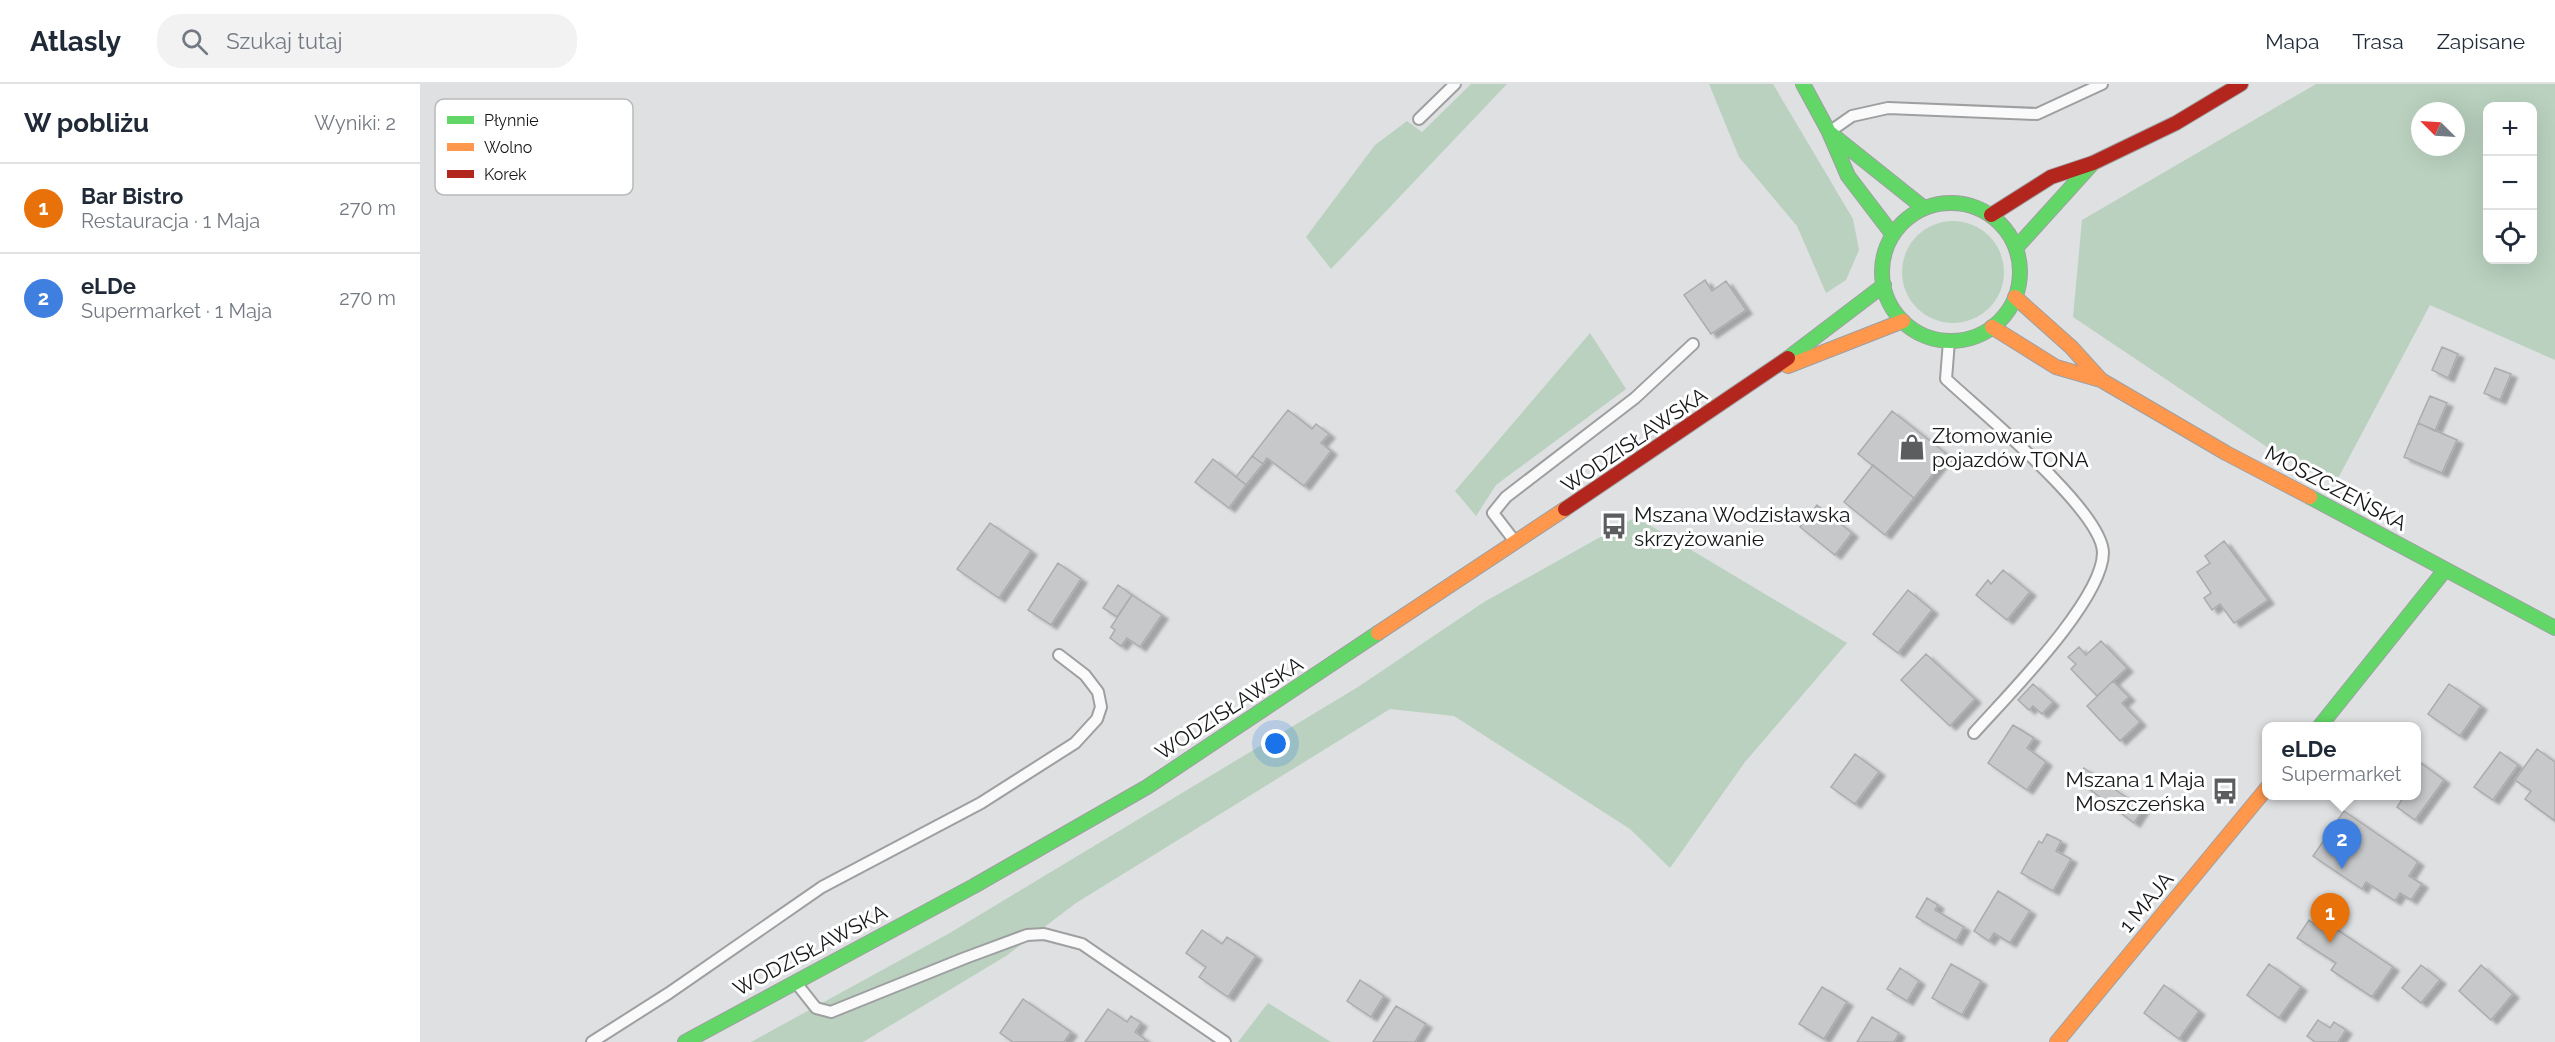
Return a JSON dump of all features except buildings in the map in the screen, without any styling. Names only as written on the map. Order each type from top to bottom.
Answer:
[{"type":"main road","points":[[1803,84],[1829,132],[1848,176],[1893,235]]},
{"type":"main road","points":[[1991,215],[2051,177],[2093,163],[2176,123],[2241,84]]},
{"type":"main road","points":[[1829,132],[1865,158],[1888,182],[1924,208]]},
{"type":"main road","points":[[2016,248],[2093,163]]},
{"type":"main road","points":[[1954,203],[1973,207],[1991,215],[2006,230],[2016,248],[2020,278],[2015,297],[2006,314],[1992,327],[1972,338],[1949,341],[1920,333],[1903,321],[1890,305],[1884,285],[1885,254],[1893,235],[1906,219],[1924,208],[1954,203]]},
{"type":"main road","name":"WODZISŁAWSKA","points":[[685,1042],[974,886],[1147,787],[1517,544],[1773,371],[1822,330],[1884,285]]},
{"type":"main road","name":"MOSZCZEŃSKA","points":[[2015,297],[2070,347],[2101,380]]},
{"type":"main road","name":"WODZISŁAWSKA","points":[[1773,371],[1835,350],[1862,336],[1903,321]]},
{"type":"main road","name":"MOSZCZEŃSKA","points":[[1992,327],[2056,368],[2101,380],[2226,453],[2555,628]]},
{"type":"main road","points":[[2323,722],[2445,570]]},
{"type":"main road","name":"1 MAJA","points":[[2057,1042],[2262,794]]},
{"type":"lane","points":[[1419,119],[1455,84]]},
{"type":"lane","points":[[1829,132],[1852,116],[1888,108],[2037,114],[2102,84]]},
{"type":"lane","points":[[1949,341],[1946,379],[2068,493],[2094,526],[2103,551],[2097,578],[2080,608],[1974,733]]},
{"type":"lane","points":[[1517,544],[1493,513],[1506,497],[1635,398],[1693,344]]},
{"type":"lane","points":[[591,1042],[669,993],[822,887],[981,803],[1075,743],[1097,719],[1101,707],[1098,692],[1085,675],[1059,655]]},
{"type":"lane","points":[[795,981],[816,1008],[831,1012],[1027,935],[1053,935],[1082,944],[1225,1042]]},
{"type":"green space","points":[[1471,84],[1507,84],[1331,269],[1306,237],[1375,145],[1407,121],[1422,132]]},
{"type":"green space","points":[[1709,84],[1773,84],[1853,219],[1859,250],[1846,280],[1826,293],[1797,226],[1739,157]]},
{"type":"green space","points":[[2316,84],[2555,84],[2555,360],[2430,305],[2335,484],[2279,455],[2073,317],[2082,220]]},
{"type":"green space","points":[[1953,221],[1972,225],[1989,236],[2000,253],[2004,272],[2000,291],[1989,308],[1972,319],[1953,323],[1934,319],[1917,308],[1906,291],[1902,272],[1906,253],[1917,236],[1934,225]]},
{"type":"green space","points":[[1590,333],[1626,389],[1496,485],[1476,516],[1455,491]]},
{"type":"green space","points":[[1636,517],[1847,643],[1745,762],[1670,868],[1630,829],[1454,716],[1390,709],[1076,903],[1006,956],[863,1042],[751,1042],[948,934],[1358,687],[1484,602]]},
{"type":"green space","points":[[1268,1003],[1331,1042],[1238,1042]]},
{"type":"traffic: fast","points":[[1803,84],[1829,132],[1848,176],[1893,235]]},
{"type":"traffic: fast","points":[[1830,133],[1924,208]]},
{"type":"traffic: fast","points":[[2016,248],[2093,163]]},
{"type":"traffic: fast","points":[[1951,203],[1977,208],[2000,223],[2015,246],[2020,272],[2015,298],[2000,321],[1977,336],[1951,341],[1925,336],[1902,321],[1887,298],[1882,272],[1887,246],[1902,223],[1925,208],[1951,203]]},
{"type":"traffic: fast","points":[[1788,358],[1884,285]]},
{"type":"traffic: fast","points":[[2310,497],[2555,628]]},
{"type":"traffic: fast","points":[[2323,722],[2445,570]]},
{"type":"traffic: fast","points":[[685,1042],[974,886],[1147,787],[1378,633]]},
{"type":"traffic: slow","points":[[2015,297],[2071,347],[2101,380]]},
{"type":"traffic: slow","points":[[1788,366],[1903,321]]},
{"type":"traffic: slow","points":[[1992,327],[2056,367],[2101,380],[2226,453],[2310,497]]},
{"type":"traffic: slow","points":[[1378,633],[1565,509]]},
{"type":"traffic: slow","points":[[2057,1042],[2262,794]]},
{"type":"traffic: jam","points":[[1991,215],[2051,177],[2093,163],[2176,123],[2241,84]]},
{"type":"traffic: jam","points":[[1565,509],[1788,358]]},
{"type":"place","name":"Złomowanie pojazdów TONA","points":[[1912,447]]},
{"type":"place","name":"Mszana Wodzisławska skrzyżowanie","points":[[1614,526]]},
{"type":"place","name":"Mszana 1 Maja Moszczeńska","points":[[2225,791]]},
{"type":"place","name":"eLDe","points":[[2342,869]]},
{"type":"place","name":"Bar Bistro","points":[[2330,943]]}]
